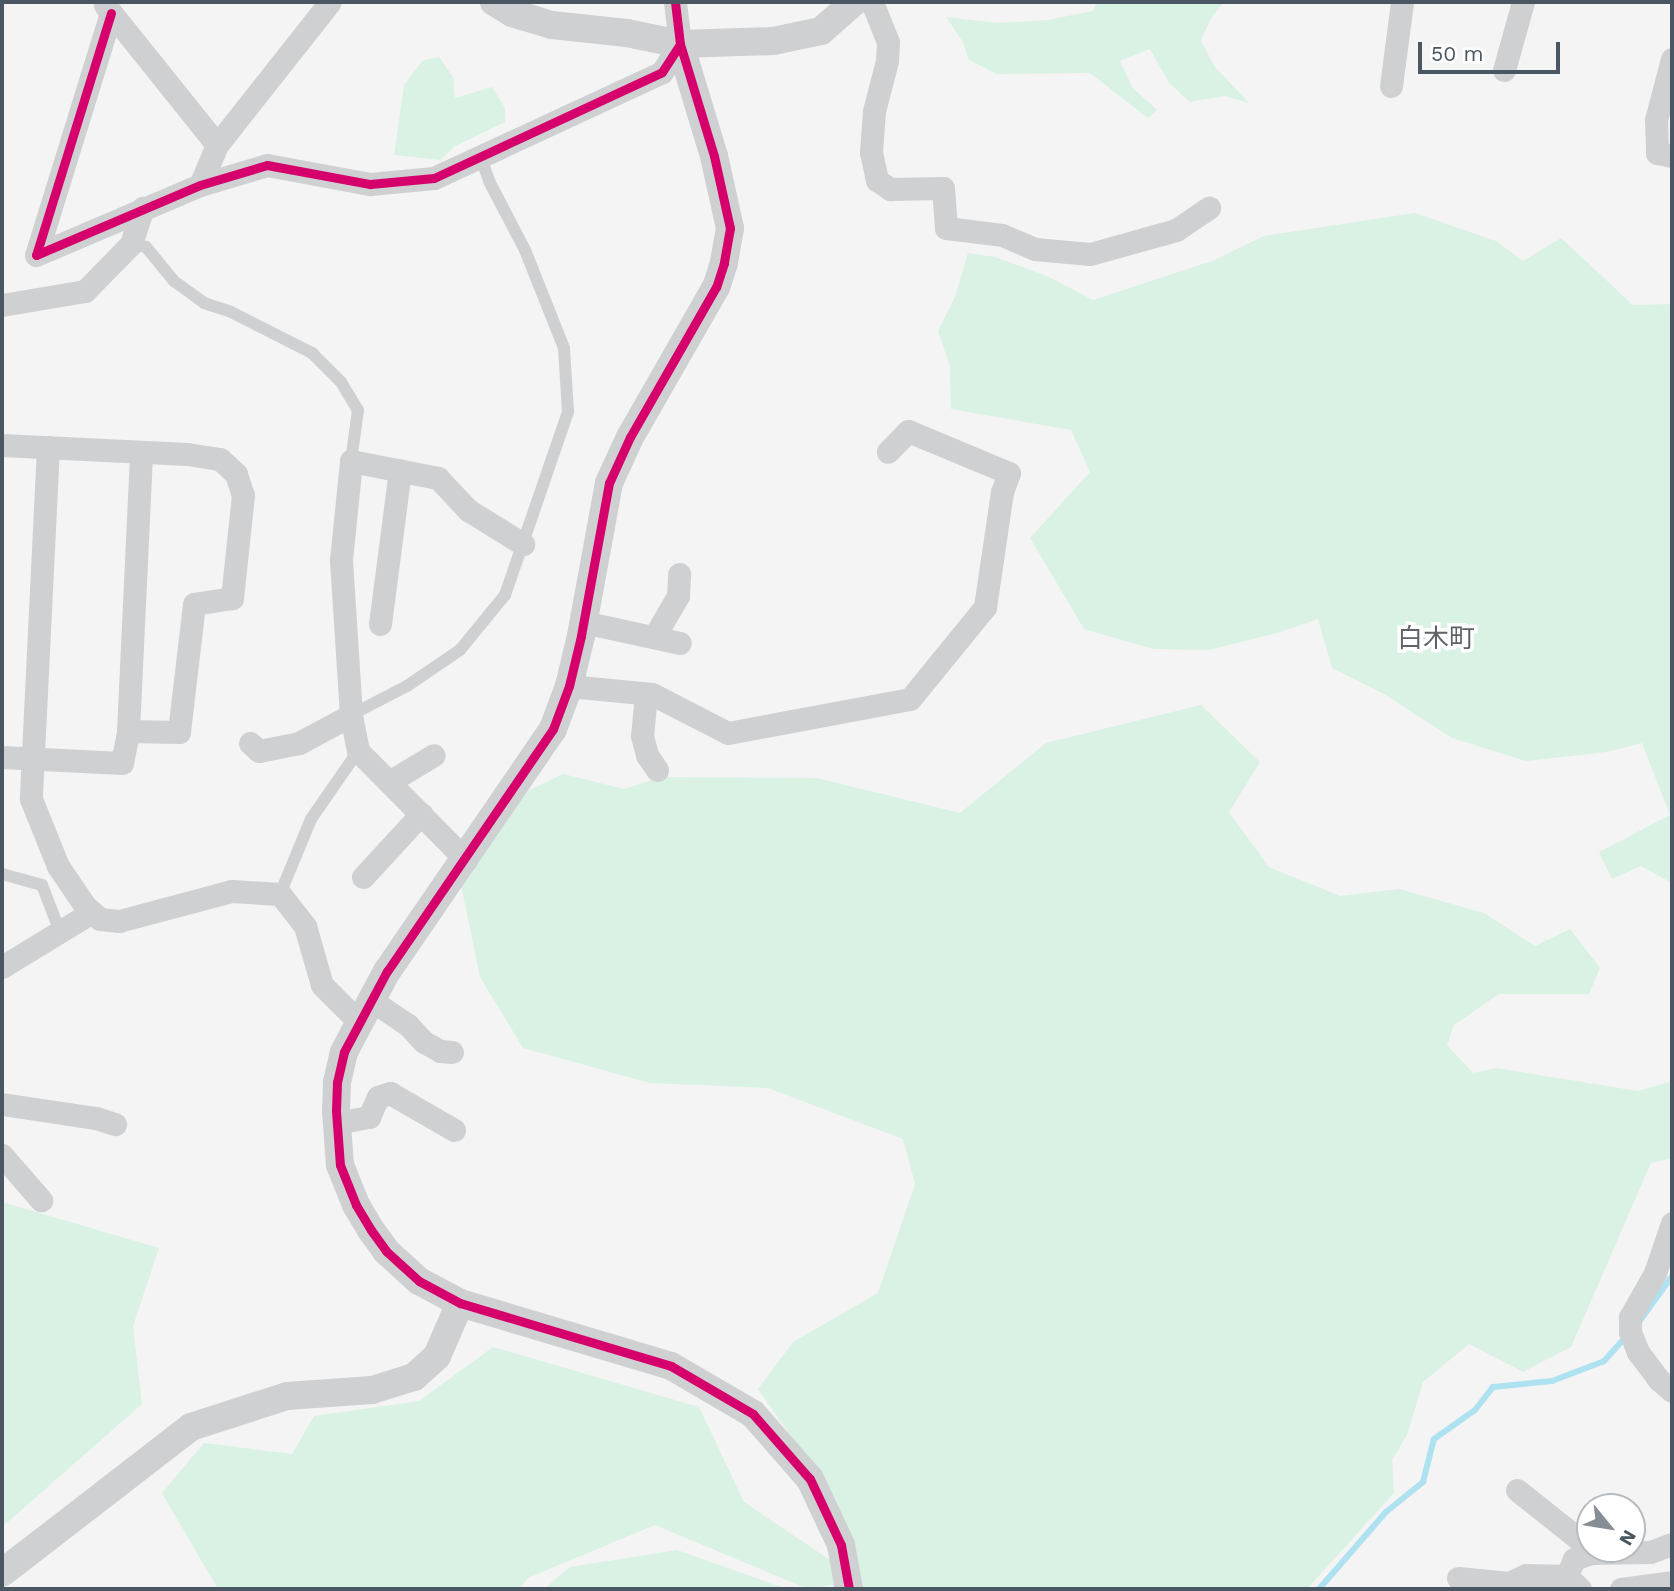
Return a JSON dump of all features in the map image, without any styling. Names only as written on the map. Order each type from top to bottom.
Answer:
[{"type":"street","points":[[200,185],[217,145],[330,2]]},
{"type":"street","points":[[494,2],[512,13],[552,25],[627,33],[680,44],[773,41],[821,31],[854,2]]},
{"type":"street","points":[[675,2],[680,44],[714,156],[730,228],[724,263],[716,288],[630,438],[609,483],[569,686],[553,729],[466,860],[387,971],[344,1052],[337,1082],[340,1165],[356,1205],[378,1241],[419,1281],[460,1303],[671,1366],[752,1414],[810,1479],[841,1545],[849,1589]]},
{"type":"street","points":[[872,2],[888,42],[887,61],[878,85],[872,138],[871,152],[877,180],[890,189],[943,188],[946,228],[1002,235],[1035,249],[1090,254],[1176,230],[1209,208]]},
{"type":"street","points":[[1391,86],[1402,2]]},
{"type":"street","points":[[1504,70],[1523,2]]},
{"type":"street","points":[[107,7],[217,145]]},
{"type":"street","points":[[107,7],[36,255],[200,185],[267,165],[370,184],[434,178],[662,72],[680,44]]},
{"type":"street","points":[[1672,59],[1656,120],[1657,153],[1672,156]]},
{"type":"street","points":[[2,306],[85,290],[131,244],[143,208]]},
{"type":"street","points":[[569,686],[646,694],[729,733],[911,699],[985,607],[1002,492],[1009,473],[908,431],[888,452]]},
{"type":"street","points":[[2,445],[220,459],[236,474],[243,495],[232,598],[194,604],[179,732],[128,731]]},
{"type":"street","points":[[48,447],[31,799],[36,818],[58,866],[100,919],[119,921],[232,891],[280,894],[305,926],[322,985],[365,1010],[408,1025],[424,1042],[440,1051],[453,1052]]},
{"type":"street","points":[[2,757],[122,763],[128,731],[141,452]]},
{"type":"street","points":[[466,860],[358,751],[351,716],[341,560],[351,461],[438,478],[468,510],[523,544]]},
{"type":"street","points":[[380,624],[400,470]]},
{"type":"street","points":[[654,637],[678,596],[679,574]]},
{"type":"street","points":[[583,622],[680,643]]},
{"type":"street","points":[[646,694],[642,736],[647,755],[657,770]]},
{"type":"street","points":[[250,743],[259,751],[299,743],[351,716]]},
{"type":"street","points":[[389,782],[434,755]]},
{"type":"street","points":[[363,877],[421,814]]},
{"type":"street","points":[[2,967],[92,912]]},
{"type":"street","points":[[337,1123],[369,1117],[378,1097],[390,1093],[454,1130]]},
{"type":"street","points":[[2,1104],[96,1118],[115,1124]]},
{"type":"street","points":[[2,1155],[41,1200]]},
{"type":"street","points":[[1672,1223],[1664,1276],[1630,1317],[1630,1332],[1639,1352],[1658,1379],[1672,1391]]},
{"type":"street","points":[[2,1573],[191,1427],[287,1396],[372,1390],[414,1377],[437,1356],[460,1303]]},
{"type":"street","points":[[1517,1490],[1576,1537]]},
{"type":"street","points":[[1646,1552],[1672,1544]]},
{"type":"street","points":[[1472,1582],[1509,1583],[1526,1574],[1574,1582],[1576,1558]]},
{"type":"street","points":[[1621,1589],[1672,1582]]},
{"type":"lane","points":[[351,716],[407,686],[460,650],[505,595],[568,412],[564,348],[525,250],[490,183],[480,155]]},
{"type":"lane","points":[[131,244],[146,247],[174,281],[204,303],[231,312],[312,353],[341,382],[358,410],[351,461]]},
{"type":"lane","points":[[280,894],[311,819],[358,751]]},
{"type":"lane","points":[[2,874],[42,885],[60,932]]},
{"type":"green space","points":[[1097,2],[1224,2],[1211,18],[1201,41],[1215,67],[1249,103],[1224,96],[1190,102],[1169,83],[1150,49],[1120,61],[1133,88],[1157,110],[1148,118],[1090,73],[997,74],[969,60],[963,42],[946,17],[997,23],[1048,20],[1093,11]]},
{"type":"green space","points":[[439,57],[453,77],[455,98],[492,87],[505,108],[505,122],[455,146],[440,160],[394,155],[404,85],[423,60]]},
{"type":"green space","points":[[1415,213],[1496,241],[1523,261],[1561,238],[1633,305],[1672,304],[1672,883],[1641,866],[1612,879],[1599,852],[1670,815],[1642,743],[1606,752],[1526,761],[1452,738],[1384,694],[1332,668],[1318,619],[1277,633],[1209,650],[1153,649],[1084,629],[1030,538],[1090,472],[1071,430],[951,409],[950,366],[938,331],[955,297],[968,253],[995,257],[1047,276],[1093,300],[1212,261],[1264,236]]},
{"type":"green space","points":[[1201,705],[1260,762],[1229,812],[1269,867],[1340,896],[1399,889],[1484,913],[1535,946],[1570,929],[1600,968],[1589,994],[1499,994],[1454,1025],[1447,1045],[1473,1073],[1497,1068],[1638,1091],[1672,1081],[1672,1158],[1651,1163],[1571,1347],[1523,1372],[1469,1344],[1423,1382],[1407,1435],[1392,1460],[1394,1493],[1307,1589],[843,1589],[831,1585],[808,1589],[655,1525],[528,1578],[519,1589],[218,1589],[162,1493],[204,1443],[292,1454],[314,1416],[419,1401],[493,1347],[699,1407],[744,1502],[830,1560],[835,1499],[758,1389],[793,1342],[878,1293],[915,1184],[903,1139],[768,1088],[650,1083],[523,1048],[480,977],[461,885],[522,794],[563,774],[624,789],[661,777],[817,778],[960,813],[1046,743]]},
{"type":"green space","points":[[2,1202],[159,1248],[133,1326],[142,1404],[2,1527]]},
{"type":"green space","points":[[677,1550],[787,1589],[544,1589],[570,1567]]},
{"type":"waterway","points":[[1639,1322],[1672,1276]]},
{"type":"waterway","points":[[1319,1589],[1386,1512],[1423,1482],[1434,1439],[1475,1410],[1493,1387],[1552,1381],[1604,1361],[1625,1338]]},
{"type":"cycle path","points":[[675,2],[680,44],[714,156],[730,228],[724,263],[716,287],[630,437],[609,483],[581,636],[569,686],[553,729],[387,971],[344,1052],[337,1082],[340,1165],[356,1205],[371,1230],[386,1251],[419,1281],[460,1303],[671,1366],[753,1414],[810,1479],[841,1545],[849,1589]]},
{"type":"cycle path","points":[[111,13],[36,255],[200,185],[267,165],[370,184],[434,178],[662,72],[680,44]]},
{"type":"district","name":"白木町","points":[[1436,639]]}]
